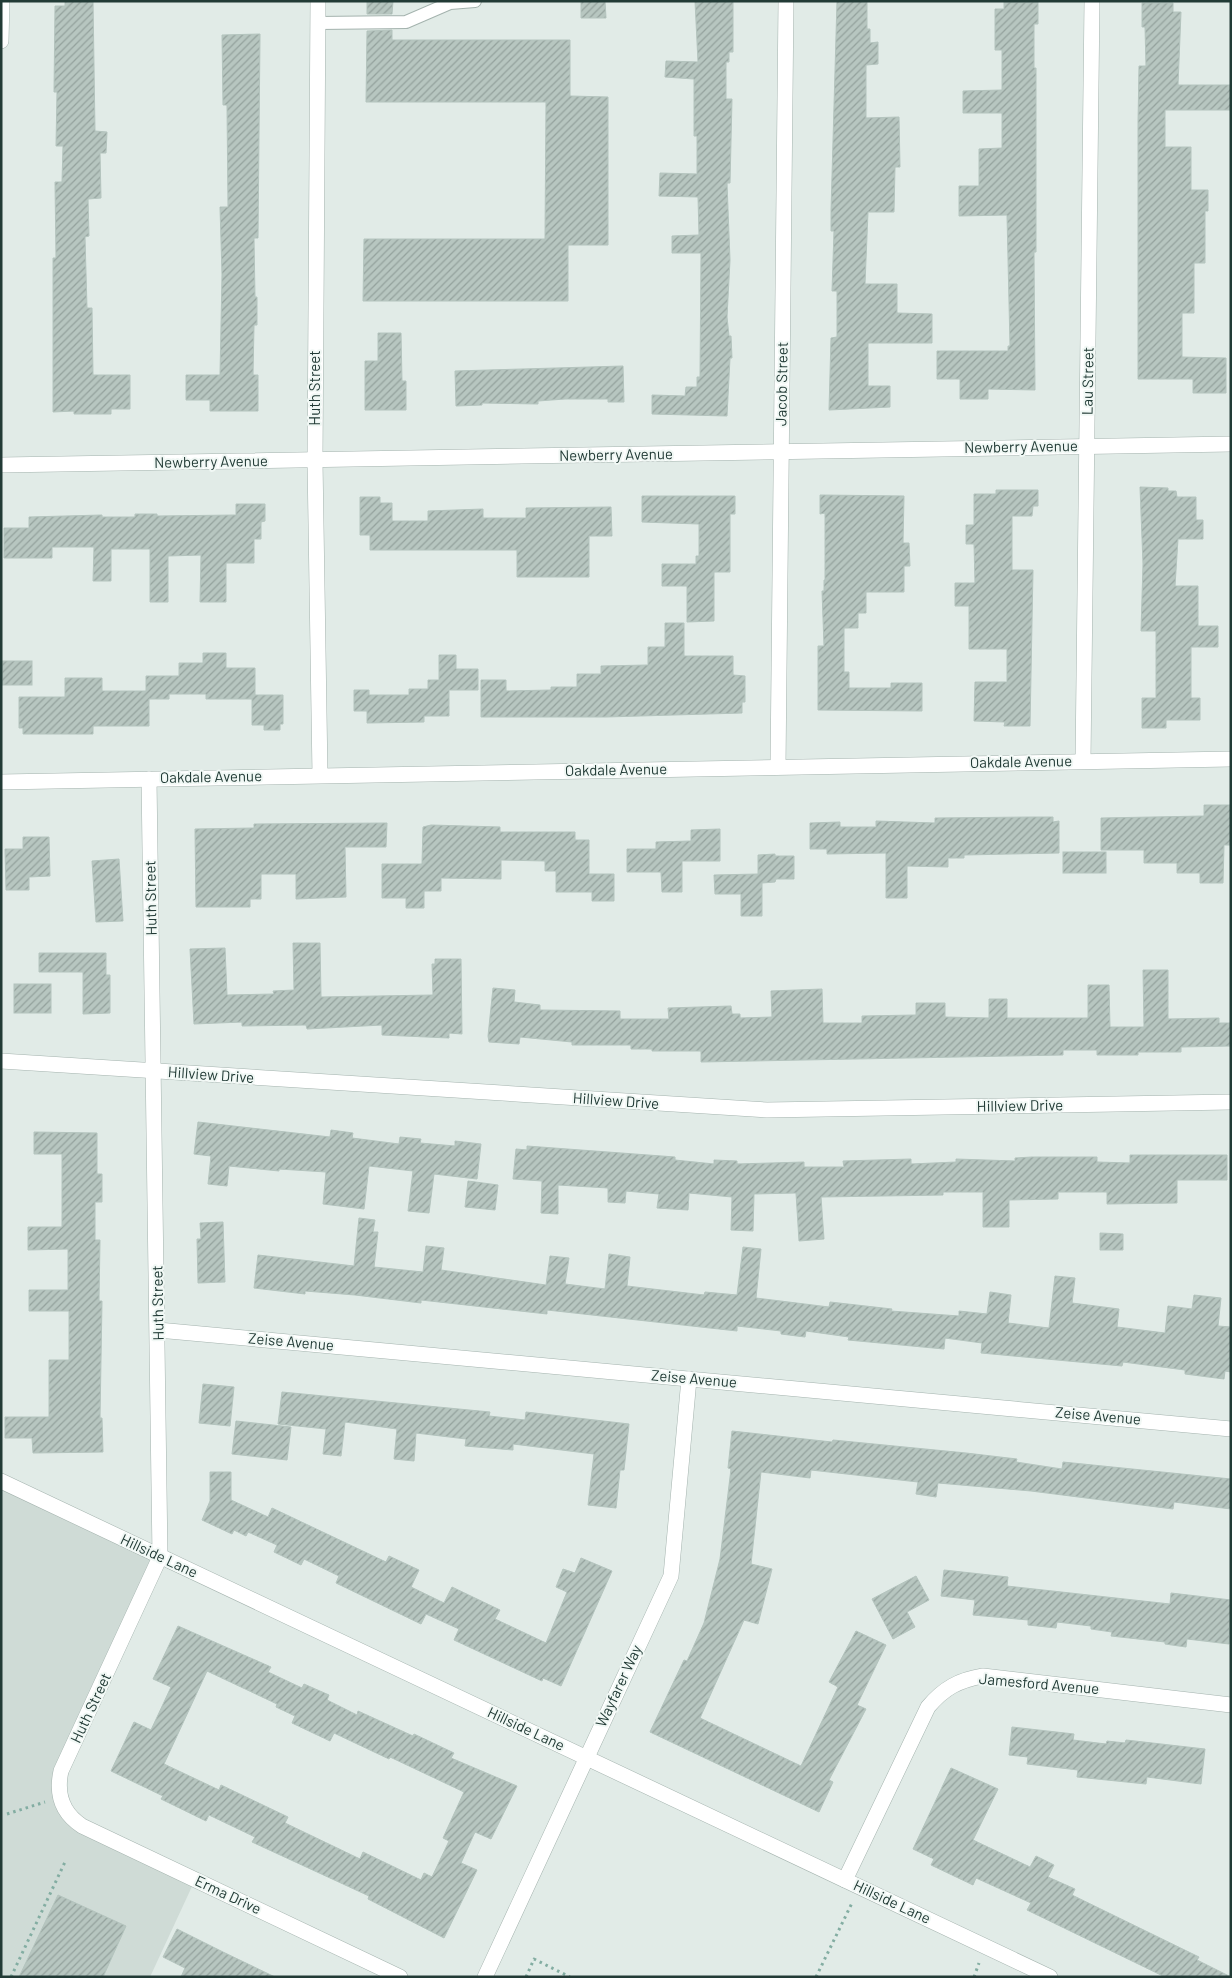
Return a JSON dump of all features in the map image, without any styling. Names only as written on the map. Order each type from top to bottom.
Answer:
[{"type":"street","points":[[1,40],[2,1]]},
{"type":"street","name":"Huth Street","points":[[318,1],[315,461],[320,775]]},
{"type":"street","name":"Jacob Street","points":[[778,767],[786,1]]},
{"type":"street","name":"Lau Street","points":[[1083,761],[1092,1]]},
{"type":"street","name":"Newberry Avenue","points":[[1,465],[1231,444]]},
{"type":"street","name":"Oakdale Avenue","points":[[1,782],[1231,759]]},
{"type":"street","name":"Huth Street","points":[[61,1801],[62,1771],[160,1557],[149,778]]},
{"type":"street","name":"Hillview Drive","points":[[1,1061],[767,1110],[1231,1102]]},
{"type":"street","name":"Zeise Avenue","points":[[158,1330],[1231,1429]]},
{"type":"street","name":"Wayfarer Way","points":[[485,1977],[671,1576],[689,1379]]},
{"type":"street","name":"Hillside Lane","points":[[1,1481],[1050,1977]]},
{"type":"street","name":"Jamesford Avenue","points":[[845,1880],[928,1707],[947,1687],[966,1679],[983,1676],[1231,1705]]},
{"type":"street","name":"Erma Drive","points":[[61,1801],[66,1812],[82,1826],[400,1977]]},
{"type":"lane","points":[[318,23],[406,22],[450,3],[475,1]]},
{"type":"path","points":[[7,1814],[61,1801]]},
{"type":"path","points":[[11,1977],[65,1862]]},
{"type":"path","points":[[816,1977],[859,1886]]},
{"type":"path","points":[[526,1977],[534,1959],[570,1977]]},
{"type":"shaded area","points":[[1,1481],[160,1557],[61,1771],[66,1812],[195,1880],[150,1977],[1,1977]]},
{"type":"building","points":[[65,1],[93,1],[95,131],[107,132],[106,153],[100,153],[101,198],[88,199],[89,236],[85,237],[87,308],[92,308],[93,375],[130,375],[130,409],[111,409],[111,414],[74,414],[74,411],[53,412],[53,258],[56,258],[55,182],[62,182],[63,146],[56,146],[57,92],[54,92],[55,6],[65,6]]},
{"type":"building","points":[[367,1],[393,1],[392,14],[367,14]]},
{"type":"building","points":[[581,1],[605,1],[606,18],[581,18]]},
{"type":"building","points":[[695,1],[733,1],[733,52],[729,52],[729,62],[726,62],[726,99],[732,99],[730,183],[727,183],[730,260],[727,317],[729,336],[731,336],[732,358],[730,358],[727,416],[652,414],[652,395],[685,396],[686,387],[697,387],[697,377],[700,377],[701,253],[672,253],[672,236],[699,235],[698,197],[659,196],[660,173],[697,174],[697,136],[694,136],[694,79],[665,77],[666,61],[698,62]]},
{"type":"building","points":[[837,1],[867,1],[867,29],[870,29],[870,43],[878,42],[878,64],[866,65],[866,118],[899,117],[900,167],[895,167],[894,212],[868,212],[865,284],[897,284],[897,313],[932,314],[932,343],[868,343],[868,386],[890,386],[890,407],[829,410],[831,338],[837,337],[837,291],[832,291],[834,231],[831,231],[831,211]]},
{"type":"building","points":[[1004,2],[1038,2],[1038,24],[1034,24],[1034,68],[1036,68],[1035,390],[988,389],[988,399],[960,399],[960,379],[937,379],[937,351],[1008,351],[1008,346],[1010,346],[1007,215],[959,216],[959,186],[979,186],[979,149],[1002,148],[1002,113],[963,113],[963,91],[1002,90],[1002,50],[995,50],[995,9],[1004,9]]},
{"type":"building","points":[[1142,3],[1173,3],[1173,12],[1181,12],[1178,85],[1231,85],[1231,110],[1165,110],[1165,147],[1191,147],[1191,190],[1208,190],[1208,211],[1205,211],[1205,263],[1194,263],[1194,313],[1182,313],[1182,357],[1226,358],[1226,393],[1193,393],[1193,379],[1138,379],[1139,66],[1146,66],[1145,27],[1142,27]]},
{"type":"building","points":[[392,30],[392,40],[570,40],[570,96],[608,97],[608,245],[568,245],[568,301],[363,301],[364,239],[545,239],[546,102],[366,102],[367,31]]},
{"type":"building","points":[[260,34],[258,238],[254,238],[257,325],[254,325],[253,375],[258,375],[258,411],[210,411],[210,400],[186,400],[186,375],[220,375],[222,275],[220,207],[228,207],[227,105],[223,105],[222,35]]},
{"type":"building","points":[[378,333],[401,333],[402,381],[406,381],[406,410],[365,410],[365,361],[378,361]]},
{"type":"building","points":[[623,366],[624,402],[608,402],[608,399],[565,399],[538,401],[538,404],[482,403],[482,405],[456,406],[455,371]]},
{"type":"building","points":[[1140,487],[1168,488],[1168,491],[1176,491],[1177,497],[1196,497],[1196,520],[1203,520],[1203,539],[1178,539],[1175,586],[1198,586],[1198,626],[1218,626],[1218,647],[1191,647],[1191,698],[1200,698],[1200,720],[1166,720],[1166,728],[1142,728],[1142,698],[1156,698],[1156,631],[1141,631],[1143,564]]},
{"type":"building","points":[[996,490],[1038,490],[1038,506],[1033,506],[1032,516],[1012,516],[1012,570],[1033,570],[1030,726],[1004,726],[1005,722],[974,721],[975,682],[1007,682],[1007,649],[969,649],[969,606],[955,606],[955,583],[975,583],[974,544],[966,544],[966,525],[974,525],[974,494],[996,494]]},
{"type":"building","points":[[820,495],[904,496],[903,543],[909,543],[910,566],[904,566],[904,592],[866,592],[866,613],[858,613],[858,628],[844,628],[844,672],[849,672],[849,688],[891,688],[891,683],[922,683],[922,711],[818,710],[818,646],[824,646],[822,591],[824,591],[825,580],[825,513],[820,514]]},
{"type":"building","points":[[642,496],[735,496],[735,514],[730,514],[730,572],[714,572],[714,621],[687,622],[687,586],[662,586],[662,564],[696,564],[696,556],[699,556],[699,524],[642,522]]},
{"type":"building","points":[[360,497],[380,497],[380,503],[392,503],[392,521],[428,521],[428,511],[483,509],[483,518],[526,518],[526,508],[611,507],[612,536],[589,536],[589,577],[517,577],[517,550],[370,550],[370,535],[360,535]]},
{"type":"building","points":[[236,504],[265,504],[265,521],[261,522],[261,539],[254,539],[254,563],[226,563],[226,602],[200,602],[201,555],[168,556],[168,602],[150,602],[150,549],[111,549],[111,581],[93,581],[94,547],[52,547],[52,558],[4,558],[4,528],[29,528],[29,517],[102,515],[102,517],[135,517],[135,514],[157,514],[157,516],[236,515]]},
{"type":"building","points":[[665,623],[684,623],[684,656],[733,656],[733,675],[745,676],[745,702],[742,702],[742,713],[606,717],[481,717],[481,680],[506,680],[506,691],[551,690],[551,687],[577,687],[577,674],[601,674],[601,666],[648,665],[648,647],[665,647]]},
{"type":"building","points":[[203,653],[226,653],[226,668],[255,668],[255,695],[283,695],[283,724],[280,724],[280,730],[264,730],[264,725],[252,725],[252,699],[206,699],[206,694],[169,694],[169,699],[149,699],[149,726],[93,726],[93,734],[23,734],[23,728],[19,728],[19,697],[65,697],[65,678],[102,678],[102,691],[146,691],[146,676],[179,676],[179,663],[203,663]]},
{"type":"building","points":[[439,655],[456,655],[456,669],[478,669],[478,690],[449,690],[449,716],[424,716],[424,722],[367,723],[367,711],[354,711],[354,690],[369,690],[369,695],[409,695],[409,689],[428,689],[428,680],[439,680]]},
{"type":"building","points":[[2,661],[32,661],[32,685],[2,685]]},
{"type":"building","points":[[1204,805],[1231,805],[1231,845],[1224,845],[1223,883],[1200,883],[1200,873],[1177,873],[1177,863],[1144,863],[1144,850],[1101,850],[1101,818],[1204,816]]},
{"type":"building","points":[[1053,817],[1053,822],[1059,821],[1059,853],[964,855],[964,858],[948,858],[948,867],[907,866],[907,898],[886,898],[886,853],[827,854],[827,849],[810,849],[810,823],[840,822],[840,827],[876,827],[876,821],[935,823],[935,818]]},
{"type":"building","points":[[387,823],[386,847],[345,847],[346,897],[296,899],[296,874],[261,874],[261,899],[250,899],[250,907],[196,907],[195,829],[254,828],[254,824]]},
{"type":"building","points":[[431,825],[500,827],[500,832],[575,832],[575,840],[589,840],[589,874],[614,874],[614,901],[592,901],[592,892],[556,892],[556,871],[545,871],[545,861],[501,860],[501,879],[441,878],[441,891],[424,891],[424,908],[406,908],[406,898],[382,898],[382,864],[422,864],[423,827]]},
{"type":"building","points":[[720,829],[720,861],[682,861],[682,892],[662,892],[661,872],[627,872],[627,849],[656,849],[656,842],[691,841],[691,830]]},
{"type":"building","points":[[23,837],[49,837],[50,876],[29,877],[29,890],[6,890],[5,849],[23,849]]},
{"type":"building","points":[[1063,852],[1106,852],[1106,873],[1063,873]]},
{"type":"building","points":[[775,854],[775,856],[794,856],[794,879],[776,879],[775,882],[762,883],[762,916],[741,916],[741,894],[715,894],[714,875],[758,874],[758,855]]},
{"type":"building","points":[[119,859],[123,921],[96,922],[92,861]]},
{"type":"building","points":[[293,943],[320,943],[321,997],[433,995],[432,964],[435,964],[435,959],[461,959],[462,1034],[449,1033],[449,1038],[382,1035],[382,1025],[307,1029],[306,1025],[242,1026],[242,1022],[194,1024],[190,949],[225,948],[227,995],[274,994],[273,991],[294,990]]},
{"type":"building","points":[[39,953],[106,953],[106,975],[110,975],[110,1013],[83,1014],[83,972],[39,972]]},
{"type":"building","points":[[1143,970],[1168,970],[1168,1019],[1219,1018],[1219,1023],[1231,1023],[1231,1046],[1181,1047],[1181,1052],[1138,1052],[1138,1055],[1097,1055],[1097,1050],[1063,1050],[1063,1055],[701,1062],[701,1051],[652,1051],[652,1049],[631,1049],[631,1045],[572,1045],[572,1042],[520,1037],[519,1044],[489,1042],[488,1036],[493,988],[515,990],[514,1002],[540,1005],[540,1010],[620,1011],[620,1019],[669,1019],[668,1008],[731,1006],[732,1014],[740,1014],[740,1018],[772,1017],[771,991],[822,989],[823,1023],[862,1023],[862,1016],[916,1015],[916,1003],[945,1003],[945,1017],[989,1018],[989,999],[1007,999],[1007,1018],[1088,1018],[1088,985],[1109,985],[1110,1027],[1144,1027]]},
{"type":"building","points":[[14,984],[51,984],[51,1013],[14,1013]]},
{"type":"building","points":[[198,1122],[330,1137],[331,1130],[353,1133],[352,1138],[399,1144],[400,1137],[421,1139],[420,1143],[455,1146],[455,1141],[481,1144],[477,1179],[434,1174],[429,1213],[408,1211],[413,1171],[369,1166],[364,1209],[323,1204],[326,1172],[279,1169],[279,1171],[229,1166],[227,1186],[208,1184],[211,1156],[194,1154]]},
{"type":"building","points":[[34,1132],[97,1133],[97,1174],[102,1174],[102,1202],[95,1202],[95,1240],[100,1240],[99,1301],[102,1301],[100,1418],[102,1418],[103,1452],[33,1453],[32,1438],[5,1438],[5,1417],[49,1417],[49,1360],[69,1360],[69,1311],[29,1311],[29,1290],[68,1290],[68,1249],[28,1250],[28,1227],[62,1227],[62,1154],[34,1154]]},
{"type":"building","points":[[527,1146],[675,1157],[675,1160],[714,1164],[714,1160],[737,1161],[737,1164],[804,1162],[804,1167],[844,1167],[843,1161],[911,1159],[911,1164],[956,1162],[956,1159],[1015,1161],[1015,1158],[1032,1157],[1097,1157],[1097,1162],[1130,1163],[1130,1155],[1227,1155],[1227,1180],[1177,1180],[1177,1203],[1107,1204],[1107,1192],[1058,1192],[1058,1199],[1009,1200],[1009,1227],[983,1227],[983,1192],[943,1192],[943,1195],[821,1197],[824,1239],[799,1241],[796,1193],[754,1194],[753,1231],[731,1230],[732,1197],[689,1193],[688,1210],[657,1208],[659,1194],[626,1191],[625,1203],[608,1202],[608,1188],[558,1185],[558,1214],[541,1213],[542,1181],[513,1179],[516,1149],[527,1150]]},
{"type":"building","points":[[468,1181],[498,1185],[495,1210],[465,1207]]},
{"type":"building","points":[[359,1218],[375,1220],[373,1232],[378,1232],[374,1267],[423,1272],[426,1246],[444,1248],[441,1270],[546,1285],[550,1256],[569,1258],[565,1284],[605,1289],[609,1254],[630,1257],[627,1286],[704,1295],[705,1292],[737,1295],[743,1247],[761,1249],[756,1298],[829,1307],[830,1302],[892,1309],[891,1311],[959,1316],[959,1311],[987,1314],[990,1292],[1011,1295],[1008,1323],[1049,1328],[1055,1276],[1075,1278],[1072,1303],[1119,1309],[1117,1327],[1165,1333],[1168,1306],[1192,1309],[1194,1295],[1221,1298],[1218,1326],[1231,1327],[1231,1372],[1225,1371],[1224,1379],[1185,1374],[1185,1370],[1123,1362],[1122,1366],[981,1353],[982,1343],[945,1338],[944,1349],[848,1340],[849,1337],[806,1331],[805,1337],[781,1334],[781,1331],[737,1326],[737,1331],[547,1310],[547,1314],[421,1300],[421,1303],[355,1295],[305,1291],[305,1294],[254,1288],[258,1255],[354,1266]]},
{"type":"building","points":[[223,1222],[225,1282],[198,1283],[197,1239],[201,1239],[200,1223]]},
{"type":"building","points":[[1100,1233],[1123,1234],[1123,1250],[1100,1250]]},
{"type":"building","points":[[203,1384],[234,1387],[230,1426],[199,1423]]},
{"type":"building","points":[[282,1392],[490,1412],[489,1416],[525,1420],[526,1412],[629,1424],[624,1470],[620,1470],[616,1508],[588,1505],[594,1454],[513,1444],[513,1450],[465,1446],[466,1439],[416,1433],[414,1461],[394,1459],[397,1429],[345,1422],[341,1456],[323,1454],[326,1429],[278,1424]]},
{"type":"building","points":[[236,1421],[291,1427],[287,1460],[232,1454]]},
{"type":"building","points":[[732,1431],[832,1442],[833,1440],[966,1453],[1017,1459],[1016,1462],[1062,1469],[1063,1462],[1231,1479],[1231,1509],[1174,1502],[1173,1509],[1031,1491],[938,1483],[936,1497],[916,1494],[918,1482],[811,1470],[810,1478],[761,1472],[751,1564],[772,1569],[758,1624],[744,1620],[700,1718],[801,1766],[838,1687],[829,1682],[856,1631],[886,1645],[857,1705],[866,1709],[829,1780],[833,1782],[819,1812],[650,1732],[684,1660],[687,1661],[704,1623],[720,1559],[731,1469],[728,1468]]},
{"type":"building","points":[[210,1472],[231,1472],[231,1500],[268,1517],[272,1508],[386,1562],[389,1556],[419,1570],[411,1587],[444,1603],[452,1587],[500,1610],[495,1619],[546,1643],[567,1592],[556,1587],[563,1569],[575,1573],[581,1558],[612,1571],[561,1686],[543,1678],[542,1681],[454,1640],[459,1629],[426,1614],[421,1624],[336,1583],[339,1576],[304,1559],[301,1565],[274,1552],[277,1545],[248,1532],[246,1536],[234,1530],[232,1534],[202,1520],[210,1501]]},
{"type":"building","points":[[944,1570],[1008,1577],[1007,1586],[1170,1604],[1171,1593],[1231,1600],[1229,1644],[1187,1639],[1186,1647],[1165,1644],[1165,1642],[1111,1636],[1112,1632],[1091,1629],[1091,1626],[1057,1622],[1056,1628],[1028,1625],[1028,1620],[973,1615],[975,1600],[941,1596]]},
{"type":"building","points":[[916,1576],[929,1600],[907,1612],[915,1627],[893,1639],[872,1599]]},
{"type":"building","points":[[178,1626],[271,1667],[268,1672],[302,1688],[304,1684],[329,1695],[327,1700],[357,1715],[358,1711],[413,1736],[414,1734],[454,1753],[451,1758],[517,1786],[491,1839],[475,1832],[461,1863],[477,1870],[444,1938],[368,1899],[369,1896],[252,1842],[255,1837],[209,1815],[206,1821],[161,1799],[163,1796],[111,1771],[134,1722],[151,1730],[171,1687],[153,1679]],"holes":[[[207,1671],[277,1704],[276,1707],[295,1716],[292,1723],[330,1741],[334,1733],[464,1792],[443,1838],[449,1841],[432,1877],[424,1873],[421,1880],[363,1852],[360,1859],[285,1823],[288,1817],[221,1785],[219,1790],[164,1764]]]},
{"type":"building","points":[[1012,1727],[1074,1734],[1073,1740],[1106,1744],[1107,1741],[1125,1743],[1126,1740],[1205,1749],[1201,1784],[1147,1777],[1146,1784],[1077,1777],[1078,1770],[1027,1764],[1028,1757],[1009,1755]]},
{"type":"building","points":[[951,1768],[998,1789],[973,1840],[1030,1867],[1036,1856],[1054,1865],[1048,1877],[1075,1889],[1072,1895],[1199,1957],[1197,1960],[1231,1977],[1165,1977],[1027,1910],[1031,1903],[976,1878],[973,1885],[931,1865],[934,1859],[913,1849]]},
{"type":"building","points":[[58,1895],[126,1926],[103,1977],[19,1977]]},
{"type":"building","points":[[177,1929],[275,1977],[181,1977],[185,1968],[163,1957]]}]
